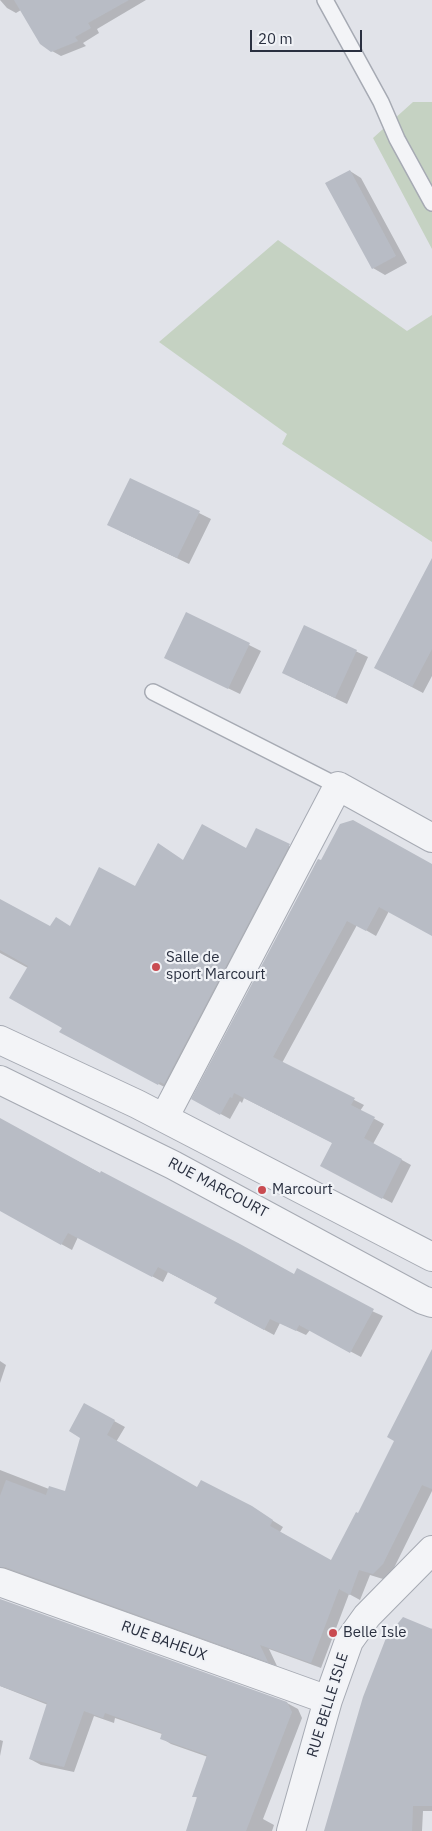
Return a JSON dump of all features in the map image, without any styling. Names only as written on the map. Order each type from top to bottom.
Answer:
[{"type":"street","points":[[164,1118],[338,786],[432,838]]},
{"type":"street","points":[[0,1040],[164,1118],[432,1257]]},
{"type":"street","name":"RUE MARCOURT","points":[[0,1080],[173,1165],[423,1300],[432,1302]]},
{"type":"street","name":"RUE BELLE ISLE","points":[[291,1831],[328,1700],[349,1641],[357,1629],[432,1550]]},
{"type":"street","name":"RUE BAHEUX","points":[[0,1582],[328,1700]]},
{"type":"lane","points":[[325,0],[381,102],[397,139],[432,203]]},
{"type":"lane","points":[[153,692],[338,786]]},
{"type":"green space","points":[[413,102],[432,102],[432,249],[373,138]]},
{"type":"green space","points":[[278,240],[407,331],[432,315],[432,542],[282,444],[287,434],[159,342]]},
{"type":"building","points":[[14,0],[129,0],[88,23],[91,28],[75,37],[78,41],[51,52],[40,44]]},
{"type":"building","points":[[350,170],[396,256],[372,269],[325,183]]},
{"type":"building","points":[[130,478],[200,511],[177,558],[107,525]]},
{"type":"building","points":[[432,558],[432,649],[412,687],[374,668]]},
{"type":"building","points":[[186,612],[250,643],[228,689],[164,658]]},
{"type":"building","points":[[304,625],[357,650],[335,698],[282,673]]},
{"type":"building","points":[[353,820],[432,864],[432,936],[379,907],[366,931],[347,921],[273,1057],[355,1098],[351,1105],[375,1117],[364,1138],[402,1159],[382,1199],[320,1166],[332,1143],[234,1093],[220,1115],[191,1099],[318,859],[321,860],[340,824]]},
{"type":"building","points":[[202,824],[246,848],[256,828],[290,844],[164,1084],[160,1082],[158,1085],[59,1032],[62,1028],[9,998],[28,966],[0,950],[0,899],[50,926],[56,917],[70,926],[99,867],[135,886],[158,843],[183,860]]},
{"type":"building","points":[[0,1118],[100,1173],[101,1171],[294,1274],[297,1268],[374,1309],[350,1353],[299,1325],[296,1331],[270,1319],[264,1330],[214,1303],[217,1298],[158,1267],[152,1277],[68,1233],[61,1245],[0,1211]]},
{"type":"building","points":[[432,1349],[432,1489],[422,1485],[383,1564],[373,1574],[359,1570],[350,1595],[339,1589],[311,1663],[260,1645],[268,1662],[5,1567],[0,1567],[0,1496],[6,1480],[46,1495],[49,1486],[65,1491],[80,1438],[69,1431],[84,1403],[115,1420],[107,1435],[197,1487],[201,1480],[252,1506],[273,1520],[270,1526],[331,1560],[356,1512],[358,1513],[394,1441],[387,1437]]},
{"type":"building","points":[[0,1599],[287,1702],[292,1712],[246,1831],[186,1831],[197,1797],[192,1797],[207,1755],[160,1739],[162,1733],[105,1713],[103,1718],[84,1711],[64,1767],[29,1759],[47,1703],[0,1686]]},
{"type":"building","points":[[403,1617],[432,1629],[432,1806],[413,1806],[412,1831],[324,1831],[363,1697],[386,1638]]},
{"type":"place","name":"Salle de sport Marcourt","points":[[156,967]]},
{"type":"place","name":"Marcourt","points":[[262,1190]]},
{"type":"place","name":"Belle Isle","points":[[333,1633]]}]
